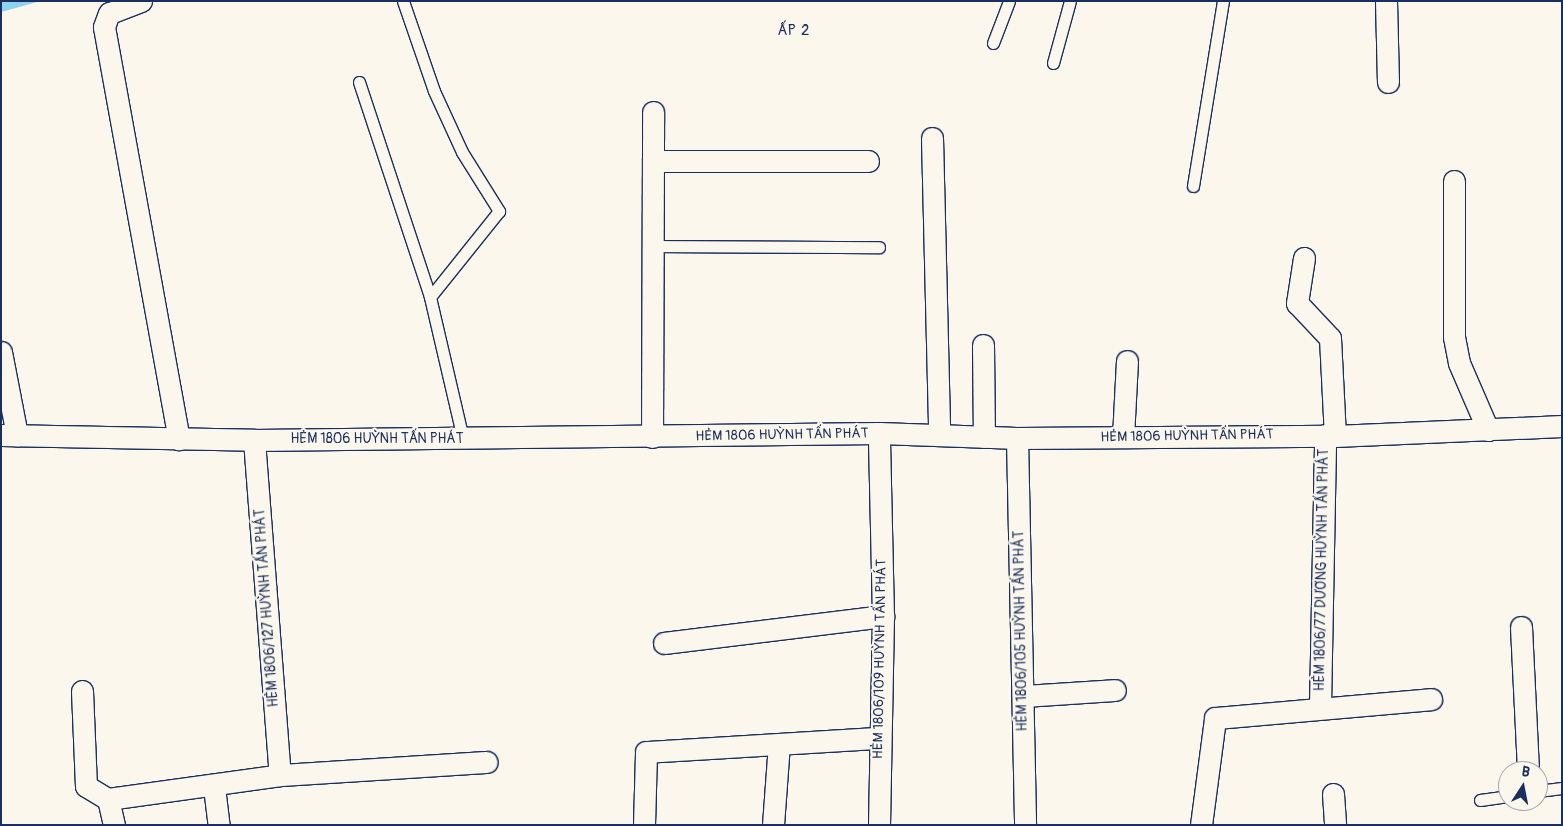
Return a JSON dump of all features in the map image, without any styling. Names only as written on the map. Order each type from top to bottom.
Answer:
[{"type":"street","points":[[142,1],[109,13],[104,27],[179,439]]},
{"type":"street","points":[[1386,1],[1388,82]]},
{"type":"street","points":[[652,437],[653,112]]},
{"type":"street","points":[[932,138],[939,435]]},
{"type":"street","points":[[653,161],[868,161]]},
{"type":"street","points":[[1454,181],[1454,337],[1459,363],[1488,430]]},
{"type":"street","name":"HẺM 1806/77 DƯƠNG HUỲNH TẤN PHÁT","points":[[1304,258],[1297,303],[1330,338],[1330,435],[1320,706]]},
{"type":"street","points":[[983,345],[984,437]]},
{"type":"street","points":[[1,352],[9,435]]},
{"type":"street","points":[[1123,437],[1127,361]]},
{"type":"street","name":"HẺM 1806 HUỲNH TẤN PHÁT","points":[[9,435],[254,440],[879,433],[1017,438],[1330,435],[1562,426]]},
{"type":"street","name":"HẺM 1806/109 HUỲNH TẤN PHÁT","points":[[879,433],[883,616],[878,738],[879,825]]},
{"type":"street","name":"HẺM 1806/105 HUỲNH TẤN PHÁT","points":[[1017,438],[1025,825]]},
{"type":"street","name":"HẺM 1806/127 HUỲNH TẤN PHÁT","points":[[254,440],[280,775]]},
{"type":"street","points":[[664,643],[883,616]]},
{"type":"street","points":[[1521,627],[1528,761]]},
{"type":"street","points":[[1023,696],[1115,690]]},
{"type":"street","points":[[82,691],[86,786],[108,799],[214,787],[280,775],[487,762]]},
{"type":"street","points":[[1201,825],[1215,718],[1320,706],[1431,699]]},
{"type":"street","points":[[644,825],[646,752],[878,738]]},
{"type":"street","points":[[772,825],[779,744]]},
{"type":"street","points":[[214,787],[219,825]]},
{"type":"street","points":[[1333,794],[1335,825]]},
{"type":"street","points":[[108,799],[114,825]]},
{"type":"lane","points":[[403,1],[434,91],[462,152],[500,211],[430,297]]},
{"type":"lane","points":[[994,43],[1009,1]]},
{"type":"lane","points":[[1054,63],[1070,1]]},
{"type":"lane","points":[[1193,186],[1222,1]]},
{"type":"lane","points":[[359,82],[430,297],[462,438]]},
{"type":"lane","points":[[653,246],[880,247]]},
{"type":"lane","points":[[1548,790],[1562,788]]},
{"type":"lane","points":[[1480,800],[1498,797]]},
{"type":"water","points":[[1,1],[41,1],[1,12]]},
{"type":"district","name":"ẤP 2","points":[[794,31]]}]
